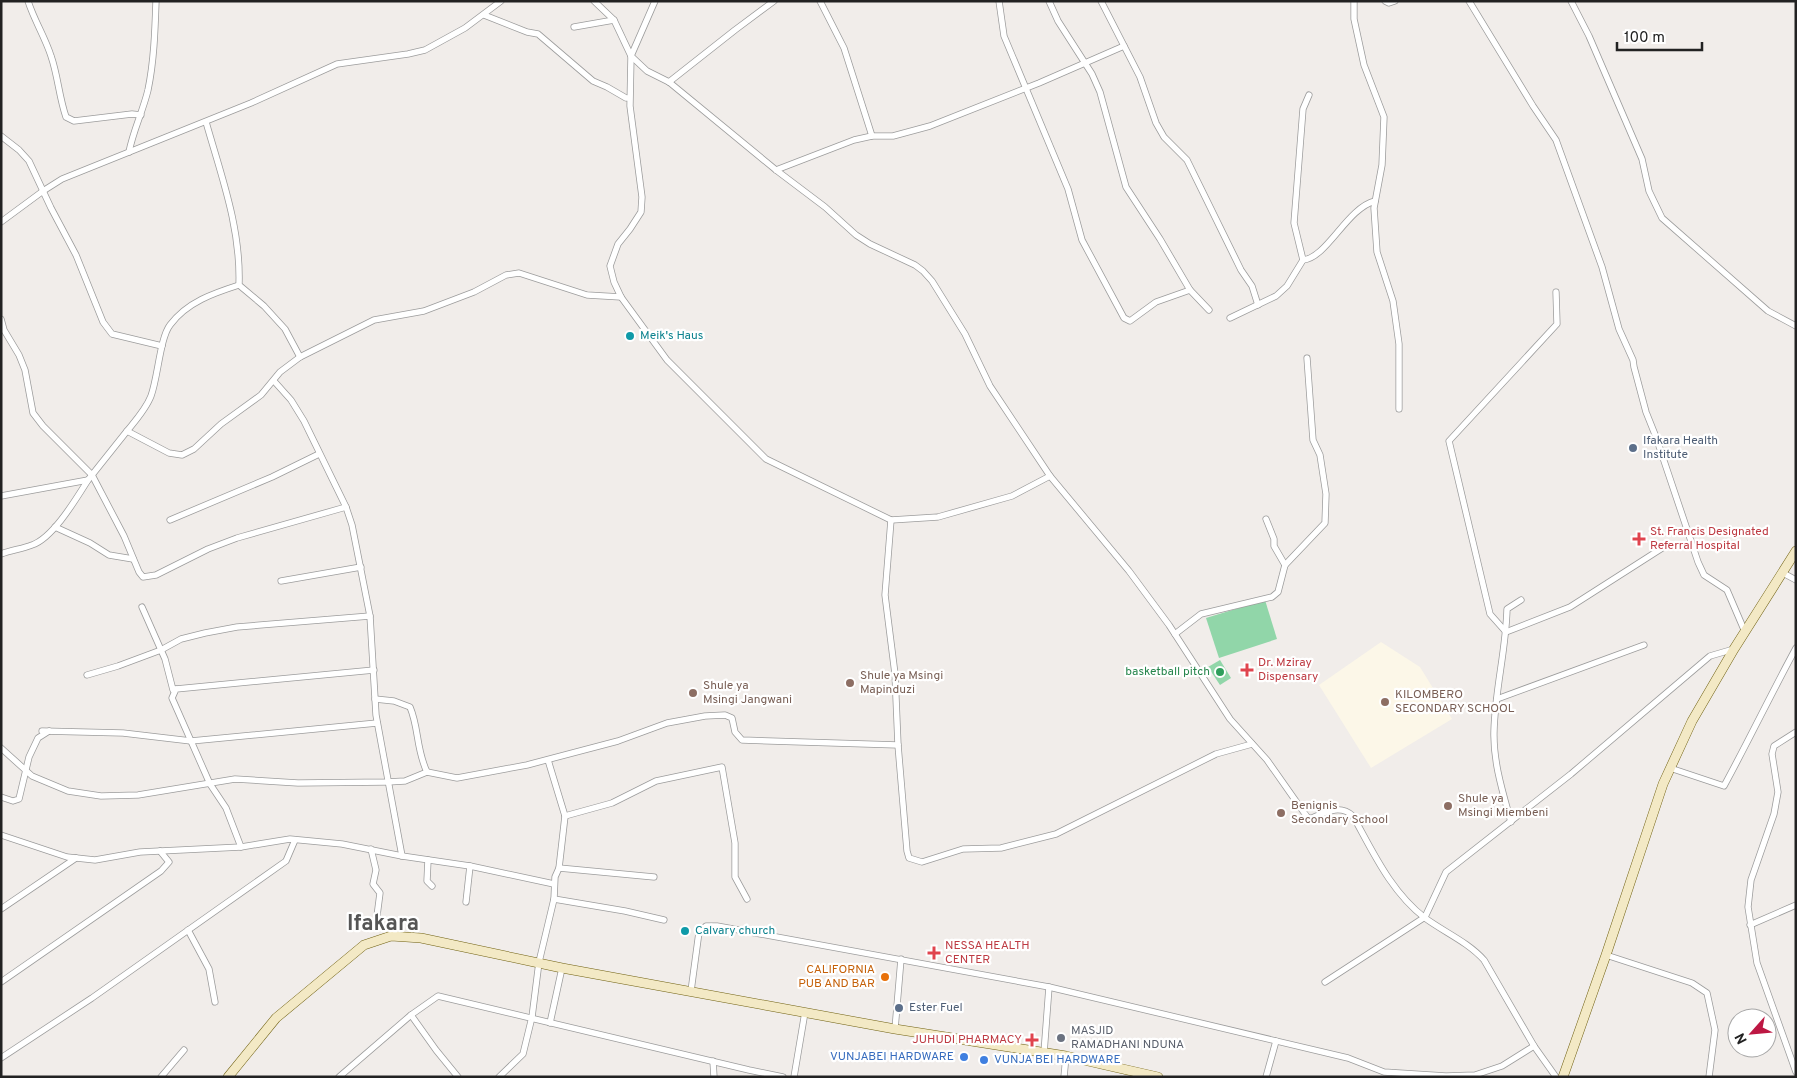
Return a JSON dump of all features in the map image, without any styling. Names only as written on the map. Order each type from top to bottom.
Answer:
[{"type":"main road","points":[[1563,1077],[1670,768],[1692,721],[1734,649],[1796,551]]},
{"type":"main road","points":[[228,1077],[276,1018],[364,945],[391,936],[421,938],[562,968],[895,1029],[1066,1056],[1135,1074],[1158,1077]]},
{"type":"street","points":[[28,1],[32,16],[50,53],[58,92],[66,117],[74,120],[132,114],[141,115]]},
{"type":"street","points":[[129,152],[148,88],[154,43],[156,1]]},
{"type":"street","points":[[1,222],[62,179],[206,122],[337,64],[425,50],[458,32],[484,15],[500,1]]},
{"type":"street","points":[[594,1],[614,20],[631,56],[647,71],[669,82],[776,170],[825,207],[856,235],[870,244],[915,265],[932,281],[965,334],[990,386],[1050,476],[1129,571],[1175,634],[1230,719],[1267,760],[1308,818],[1339,808],[1347,810],[1353,816],[1388,879],[1411,905],[1425,917],[1477,952],[1484,960],[1534,1046],[1556,1077]]},
{"type":"street","points":[[655,1],[631,56],[629,98],[642,197],[641,212],[618,244],[610,266],[614,282],[621,297],[667,360],[766,459],[891,520],[938,517],[1012,496],[1050,476]]},
{"type":"street","points":[[669,82],[774,1]]},
{"type":"street","points":[[820,1],[844,48],[872,136]]},
{"type":"street","points":[[999,1],[1004,36],[1024,89],[1068,188],[1082,240],[1124,318],[1130,321],[1156,302],[1190,290]]},
{"type":"street","points":[[1049,1],[1058,21],[1086,63],[1100,92],[1126,187],[1190,290],[1209,310]]},
{"type":"street","points":[[1101,1],[1140,77],[1156,123],[1164,137],[1187,160],[1242,270],[1252,286],[1258,305]]},
{"type":"street","points":[[1354,1],[1354,19],[1364,65],[1384,117],[1382,165],[1374,208],[1377,252],[1393,301],[1399,344],[1399,409]]},
{"type":"street","points":[[1385,1],[1389,3],[1396,1]]},
{"type":"street","points":[[1470,1],[1533,106],[1556,140],[1602,267],[1619,329],[1633,360],[1646,412],[1698,562],[1704,575],[1727,590],[1745,632]]},
{"type":"street","points":[[1570,1],[1589,36],[1642,160],[1649,191],[1662,218],[1768,312],[1796,326]]},
{"type":"street","points":[[484,15],[538,34],[593,81],[629,98]]},
{"type":"street","points":[[574,27],[614,20]]},
{"type":"street","points":[[776,170],[854,140],[872,136],[894,136],[930,126],[1024,89],[1124,46]]},
{"type":"street","points":[[1303,260],[1294,223],[1303,109],[1309,95]]},
{"type":"street","points":[[206,122],[230,201],[238,255],[239,285],[264,306],[285,329],[300,356]]},
{"type":"street","points":[[1,136],[27,158],[76,255],[103,322],[110,333],[162,346]]},
{"type":"street","points":[[1230,318],[1276,296],[1287,286],[1303,260],[1316,255],[1343,225],[1368,203],[1375,201]]},
{"type":"street","points":[[127,431],[169,453],[176,455],[186,454],[221,424],[261,395],[274,382],[280,372],[300,356],[374,320],[424,311],[474,292],[506,275],[519,273],[587,295],[621,297]]},
{"type":"street","points":[[1,554],[33,545],[55,527],[141,412],[151,396],[162,346],[169,326],[186,309],[207,295],[239,285]]},
{"type":"street","points":[[1506,632],[1490,614],[1449,441],[1557,324],[1556,292]]},
{"type":"street","points":[[1,319],[4,330],[22,364],[33,413],[90,478],[124,536],[143,577],[150,577],[208,549],[237,538],[346,507]]},
{"type":"street","points":[[1175,634],[1201,614],[1272,597],[1278,592],[1285,566],[1325,523],[1326,494],[1320,455],[1313,440],[1307,358]]},
{"type":"street","points":[[274,382],[291,400],[304,421],[346,507],[352,525],[370,616],[378,723],[387,782],[402,856]]},
{"type":"street","points":[[170,520],[272,477],[319,454]]},
{"type":"street","points":[[1,496],[90,478]]},
{"type":"street","points":[[1266,519],[1274,539],[1274,546],[1285,566]]},
{"type":"street","points":[[891,520],[885,595],[895,674],[898,745],[909,858],[922,862],[963,849],[1001,848],[1056,834],[1216,754],[1252,744]]},
{"type":"street","points":[[55,527],[90,543],[109,555],[134,559]]},
{"type":"street","points":[[1506,632],[1570,607],[1667,545]]},
{"type":"street","points":[[281,581],[361,567]]},
{"type":"street","points":[[1783,573],[1796,580]]},
{"type":"street","points":[[1511,822],[1499,781],[1494,733],[1507,609],[1520,600]]},
{"type":"street","points":[[142,607],[161,650],[173,690],[374,670]]},
{"type":"street","points":[[87,675],[161,650],[180,639],[205,633],[237,627],[370,616]]},
{"type":"street","points":[[1497,700],[1644,645]]},
{"type":"street","points":[[1670,768],[1724,786],[1796,648]]},
{"type":"street","points":[[1325,982],[1425,917],[1446,872],[1571,774],[1710,656],[1734,649]]},
{"type":"street","points":[[176,689],[172,698],[210,784],[226,808],[241,847]]},
{"type":"street","points":[[375,699],[394,701],[410,707],[419,752],[427,772]]},
{"type":"street","points":[[1,748],[38,779],[68,791],[101,796],[138,795],[234,780],[298,783],[387,782],[405,781],[427,772],[458,778],[503,771],[548,760],[618,742],[667,723],[705,716],[725,715],[732,718],[735,732],[742,740],[898,745]]},
{"type":"street","points":[[1,797],[13,801],[20,799],[29,757],[38,738],[46,731],[123,733],[191,742],[378,723]]},
{"type":"street","points":[[1796,732],[1774,746],[1772,754],[1778,792],[1774,814],[1751,880],[1748,907],[1757,963],[1796,1072]]},
{"type":"street","points":[[499,1077],[523,1054],[532,1017],[539,962],[554,899],[554,884],[559,868],[565,816],[548,760]]},
{"type":"street","points":[[565,816],[612,803],[656,781],[722,767],[735,843],[736,876],[747,899]]},
{"type":"street","points":[[3,837],[66,857],[96,860],[140,852],[241,847],[295,840],[342,844],[371,848],[402,856],[470,866],[554,884]]},
{"type":"street","points":[[1,1058],[92,998],[286,861],[295,840]]},
{"type":"street","points":[[371,848],[376,870],[373,884],[380,892],[381,897],[377,916]]},
{"type":"street","points":[[1,982],[161,871],[169,862],[160,850]]},
{"type":"street","points":[[1,909],[76,858]]},
{"type":"street","points":[[428,860],[427,881],[432,886]]},
{"type":"street","points":[[466,902],[470,866]]},
{"type":"street","points":[[559,868],[654,877]]},
{"type":"street","points":[[554,899],[625,911],[664,920]]},
{"type":"street","points":[[1750,925],[1796,905]]},
{"type":"street","points":[[691,992],[699,932],[706,926],[717,926],[1049,987],[1348,1058],[1384,1072],[1446,1076],[1475,1075],[1502,1066],[1534,1046]]},
{"type":"street","points":[[188,930],[209,969],[215,1002]]},
{"type":"street","points":[[1606,955],[1692,983],[1707,993],[1715,1030],[1709,1077]]},
{"type":"street","points":[[895,1029],[901,959]]},
{"type":"street","points":[[550,1023],[562,968]]},
{"type":"street","points":[[1044,1053],[1049,987]]},
{"type":"street","points":[[339,1077],[411,1015],[438,996],[783,1077]]},
{"type":"street","points":[[794,1077],[805,1012]]},
{"type":"street","points":[[411,1015],[458,1077]]},
{"type":"street","points":[[1266,1077],[1276,1041]]},
{"type":"street","points":[[161,1077],[184,1050]]},
{"type":"street","points":[[1064,1077],[1066,1056]]},
{"type":"street","points":[[714,1062],[714,1077]]},
{"type":"shaded area","name":"KILOMBERO SECONDARY SCHOOL","points":[[1381,642],[1420,667],[1452,719],[1371,768],[1319,685]]},
{"type":"green space","points":[[1265,600],[1277,639],[1219,658],[1206,618]]},
{"type":"green space","name":"basketball pitch","points":[[1220,660],[1231,678],[1220,685],[1208,667]]},
{"type":"place","name":"Meik's Haus","points":[[630,336]]},
{"type":"place","name":"Ifakara Health Institute","points":[[1633,448]]},
{"type":"place","name":"St. Francis Designated Referral Hospital","points":[[1639,539]]},
{"type":"place","name":"Dr. Mziray Dispensary","points":[[1247,670]]},
{"type":"place","name":"basketball pitch","points":[[1220,672]]},
{"type":"place","name":"Shule ya Msingi Mapinduzi","points":[[850,683]]},
{"type":"place","name":"Shule ya Msingi Jangwani","points":[[693,693]]},
{"type":"place","name":"KILOMBERO SECONDARY SCHOOL","points":[[1385,702]]},
{"type":"place","name":"Shule ya Msingi Miembeni","points":[[1448,806]]},
{"type":"place","name":"Benignis Secondary School","points":[[1281,813]]},
{"type":"place","name":"Calvary church","points":[[685,931]]},
{"type":"place","name":"NESSA HEALTH CENTER","points":[[934,953]]},
{"type":"place","name":"CALIFORNIA PUB AND BAR","points":[[885,977]]},
{"type":"place","name":"Ester Fuel","points":[[899,1008]]},
{"type":"place","name":"MASJID RAMADHANI NDUNA","points":[[1061,1038]]},
{"type":"place","name":"JUHUDI PHARMACY","points":[[1032,1040]]},
{"type":"place","name":"VUNJABEI HARDWARE","points":[[964,1057]]},
{"type":"place","name":"VUNJA BEI HARDWARE","points":[[984,1060]]},
{"type":"district","name":"Ifakara","points":[[383,924]]}]
